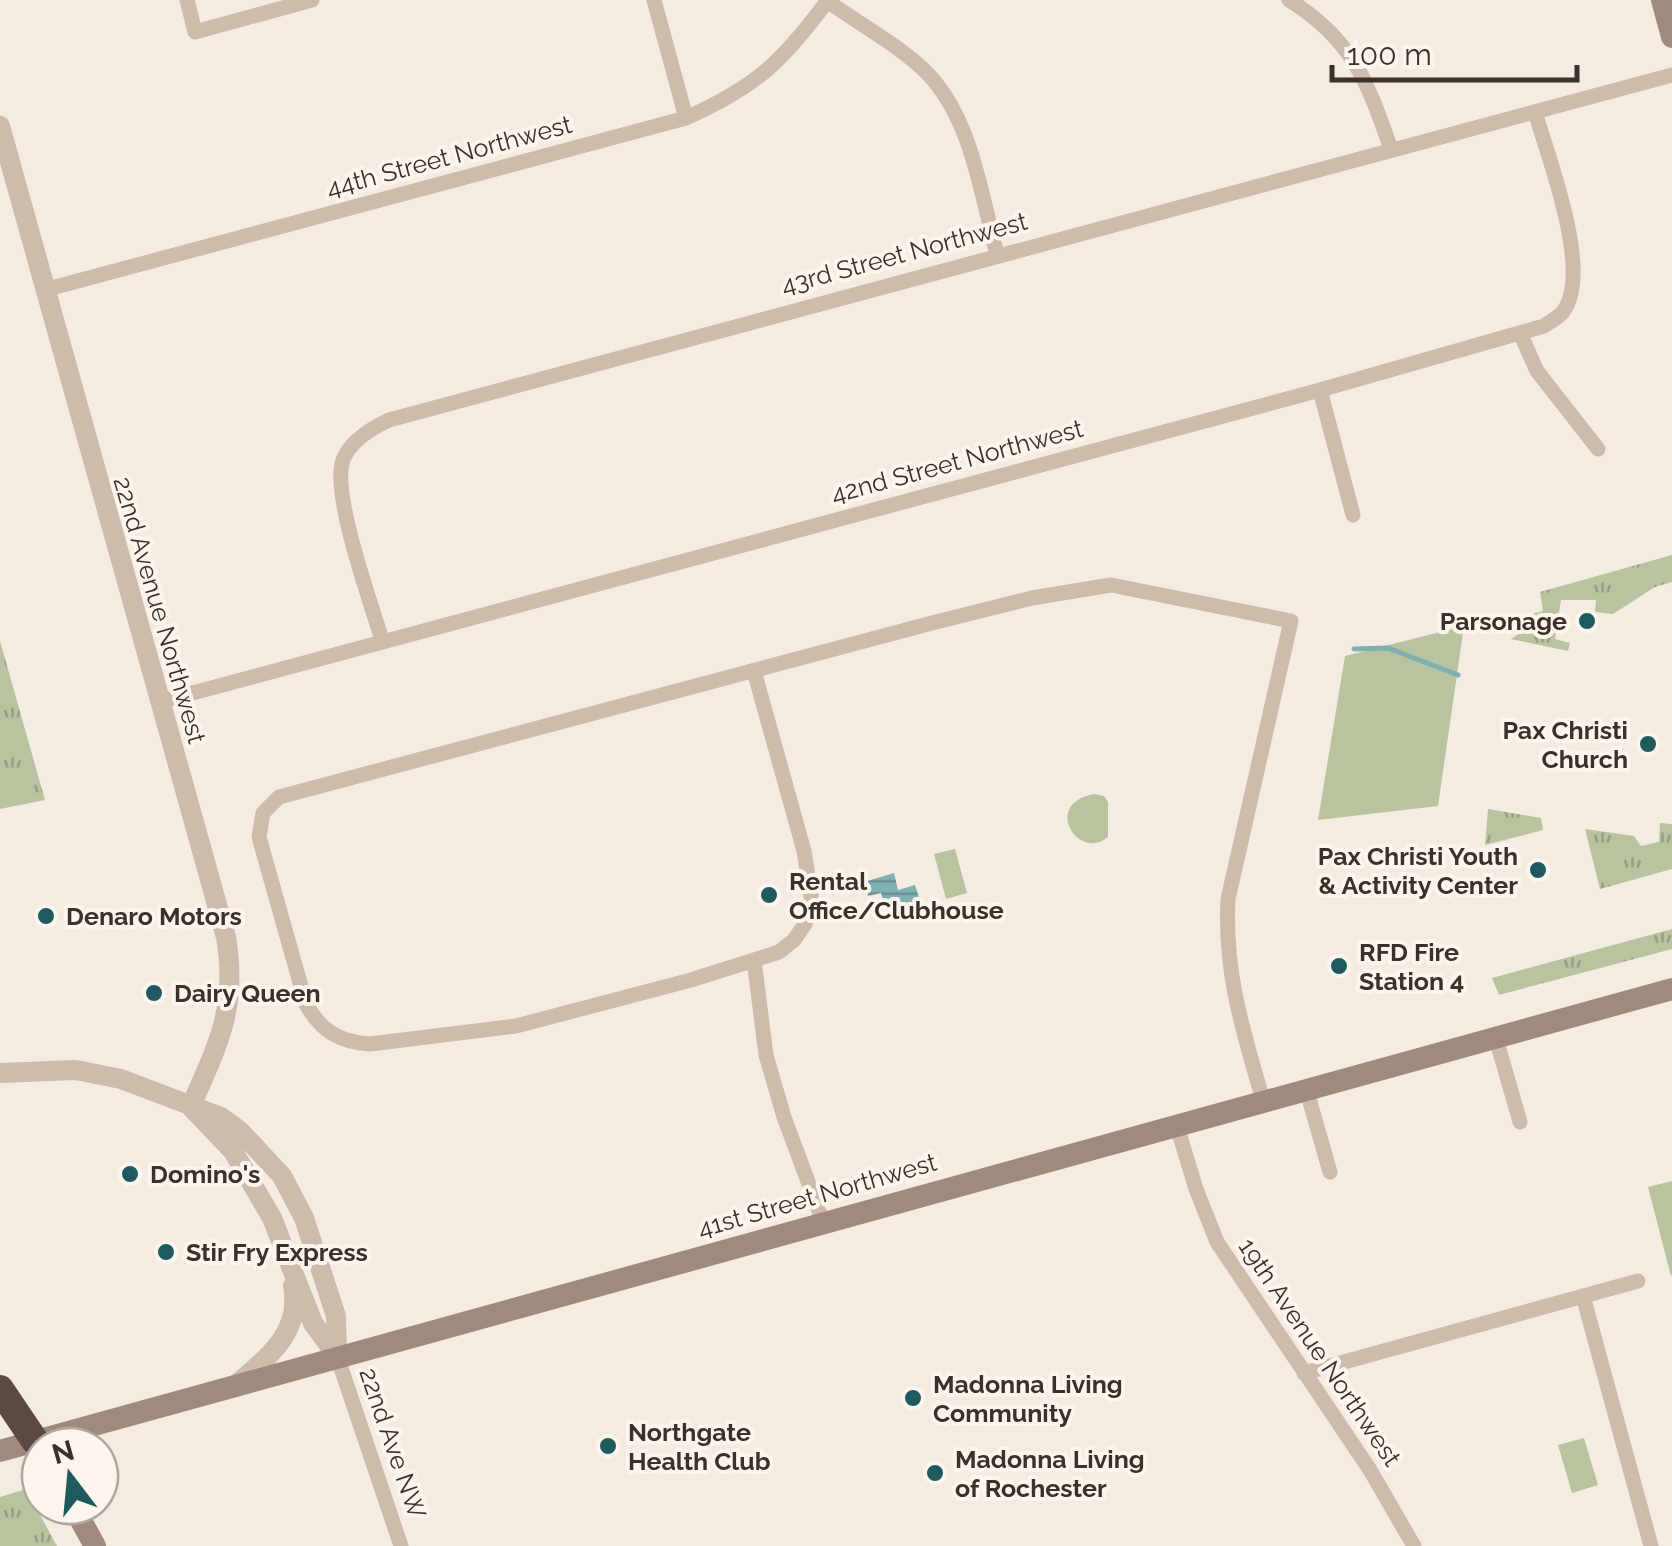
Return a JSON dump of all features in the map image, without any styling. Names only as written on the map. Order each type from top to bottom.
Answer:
[{"type":"highway","points":[[0,1389],[24,1426]]},
{"type":"main road","points":[[1662,0],[1672,37]]},
{"type":"main road","name":"41st Street Northwest","points":[[1648,993],[1672,981]]},
{"type":"main road","name":"41st Street Northwest","points":[[99,1426],[236,1384],[1672,989]]},
{"type":"street","points":[[187,0],[196,32],[312,0]]},
{"type":"street","points":[[654,0],[686,118]]},
{"type":"street","points":[[828,0],[925,71],[941,90],[968,147],[997,254]]},
{"type":"street","name":"44th Street Northwest","points":[[44,290],[686,118],[758,80],[789,52],[828,0]]},
{"type":"street","points":[[1289,0],[1330,28],[1354,56],[1391,149]]},
{"type":"street","name":"43rd Street Northwest","points":[[382,640],[342,496],[341,474],[351,449],[375,426],[410,412],[1672,75]]},
{"type":"street","name":"42nd Street Northwest","points":[[159,702],[1320,390],[1544,326],[1563,312],[1573,289],[1575,264],[1535,112]]},
{"type":"street","name":"22nd Avenue Northwest","points":[[0,126],[230,960],[226,1020],[191,1106]]},
{"type":"street","points":[[1522,334],[1537,371],[1598,449]]},
{"type":"street","points":[[1320,390],[1353,515]]},
{"type":"street","points":[[754,671],[804,851],[811,895],[809,917],[794,940],[780,952],[516,1026],[357,1044],[327,1033],[315,1021],[306,1004],[259,837],[263,814],[279,798],[962,615],[1089,586],[1130,587],[1291,621],[1235,861],[1226,918],[1230,984],[1263,1100]]},
{"type":"street","points":[[754,960],[766,1055],[823,1222]]},
{"type":"street","points":[[1496,1036],[1520,1122]]},
{"type":"street","points":[[0,1073],[98,1073],[222,1116],[282,1176],[304,1218],[336,1316],[337,1356]]},
{"type":"street","points":[[1306,1088],[1330,1172]]},
{"type":"street","points":[[191,1106],[234,1152],[272,1218],[313,1322],[337,1356]]},
{"type":"street","name":"19th Avenue Northwest","points":[[1176,1123],[1217,1242],[1370,1470],[1414,1546]]},
{"type":"street","points":[[272,1218],[304,1218]]},
{"type":"street","points":[[236,1384],[272,1353],[290,1327],[294,1293],[286,1254]]},
{"type":"street","points":[[1304,1373],[1638,1281]]},
{"type":"street","points":[[1583,1296],[1651,1546]]},
{"type":"street","name":"22nd Ave NW","points":[[337,1356],[402,1546]]},
{"type":"green space","points":[[1672,555],[1672,582],[1655,587],[1613,614],[1595,612],[1596,600],[1561,600],[1555,639],[1570,643],[1568,651],[1511,639],[1523,631],[1545,636],[1546,619],[1532,614],[1543,611],[1540,592]]},
{"type":"green space","points":[[1464,626],[1438,806],[1318,820],[1345,656]]},
{"type":"green space","points":[[0,641],[45,800],[0,809]]},
{"type":"green space","points":[[1094,794],[1104,796],[1108,802],[1108,837],[1097,843],[1077,837],[1067,819],[1078,800]]},
{"type":"green space","points":[[1488,809],[1541,818],[1543,830],[1485,845]]},
{"type":"green space","points":[[1660,823],[1672,824],[1672,869],[1600,889],[1585,829],[1634,836],[1641,846],[1659,842]]},
{"type":"green space","points":[[955,849],[967,893],[946,899],[934,854]]},
{"type":"green space","points":[[1672,929],[1672,949],[1499,995],[1492,978]]},
{"type":"green space","points":[[1672,1181],[1672,1275],[1671,1276],[1648,1187]]},
{"type":"green space","points":[[1584,1438],[1598,1485],[1572,1493],[1558,1445]]},
{"type":"green space","points":[[20,1491],[20,1526],[46,1526],[57,1546],[0,1546],[0,1497]]},
{"type":"water","points":[[894,873],[898,890],[915,885],[920,901],[886,910],[881,893],[868,896],[864,882]]},
{"type":"waterway","points":[[1354,649],[1388,648],[1458,675]]},
{"type":"place","name":"Parsonage","points":[[1587,621]]},
{"type":"place","name":"Pax Christi Church","points":[[1648,744]]},
{"type":"place","name":"Pax Christi Youth & Activity Center","points":[[1538,870]]},
{"type":"place","name":"Rental Office/Clubhouse","points":[[769,895]]},
{"type":"place","name":"Denaro Motors","points":[[46,916]]},
{"type":"place","name":"RFD Fire Station 4","points":[[1339,966]]},
{"type":"place","name":"Dairy Queen","points":[[154,993]]},
{"type":"place","name":"Domino's","points":[[130,1174]]},
{"type":"place","name":"Stir Fry Express","points":[[166,1252]]},
{"type":"place","name":"Madonna Living Community","points":[[913,1398]]},
{"type":"place","name":"Northgate Health Club","points":[[608,1446]]},
{"type":"place","name":"Madonna Living of Rochester","points":[[935,1473]]}]
